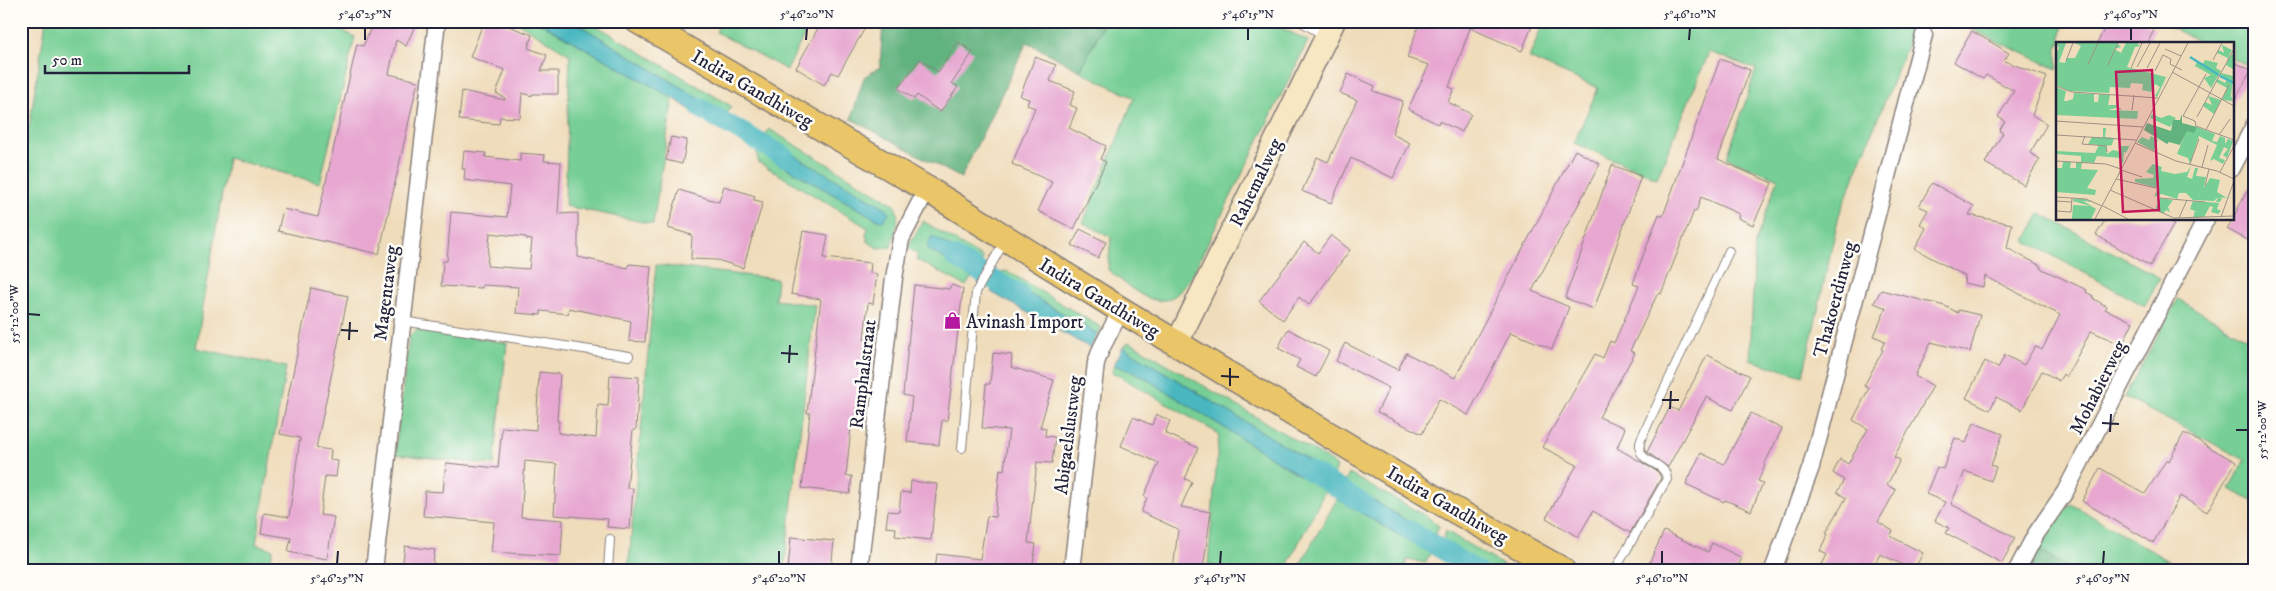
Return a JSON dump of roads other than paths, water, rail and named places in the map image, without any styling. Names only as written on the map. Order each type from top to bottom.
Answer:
[{"type":"main road","name":"Indira Gandhiweg","points":[[638,21],[928,189],[1006,240],[1121,310],[1449,507],[1562,570]]},
{"type":"street","name":"Magentaweg","points":[[374,570],[437,21]]},
{"type":"street","name":"Rahemalweg","points":[[1177,343],[1330,29]]},
{"type":"street","name":"Thakoerdinweg","points":[[1773,570],[1811,467],[1924,35]]},
{"type":"street","points":[[2234,164],[2255,124]]},
{"type":"street","name":"Ramphalstraat","points":[[859,570],[894,278],[901,239],[928,189]]},
{"type":"street","name":"Mohabierweg","points":[[2018,570],[2036,534],[2065,492],[2205,220]]},
{"type":"street","name":"Abigaelslustweg","points":[[1072,570],[1096,363],[1121,310]]},
{"type":"lane","points":[[1300,21],[1330,29]]},
{"type":"lane","points":[[962,448],[976,292],[1006,240]]},
{"type":"lane","points":[[1615,570],[1667,480],[1667,474],[1640,454],[1638,448],[1641,439],[1729,251]]},
{"type":"lane","points":[[402,321],[629,356]]},
{"type":"lane","points":[[608,570],[610,539]]},
{"type":"water","points":[[537,21],[573,21],[726,115],[718,129],[673,98]]},
{"type":"water","points":[[738,121],[754,130],[755,134],[749,145],[730,135]]},
{"type":"water","points":[[766,139],[886,208],[889,213],[883,221],[878,220],[763,154],[760,150]]},
{"type":"water","points":[[932,236],[980,265],[973,275],[929,250],[927,246]]},
{"type":"water","points":[[1000,277],[1098,334],[1090,348],[991,292]]},
{"type":"water","points":[[1123,347],[1334,476],[1325,491],[1137,373],[1114,365]]},
{"type":"water","points":[[1344,483],[1435,537],[1430,553],[1337,499]]},
{"type":"water","points":[[1442,543],[1486,570],[1460,570],[1440,555]]},
{"type":"waterway","points":[[700,108],[785,157]]},
{"type":"waterway","points":[[954,257],[1020,295]]},
{"type":"waterway","points":[[1308,470],[1364,504]]},
{"type":"waterway","points":[[1409,530],[1476,570]]},
{"type":"place","name":"Avinash Import","points":[[952,321]]}]
